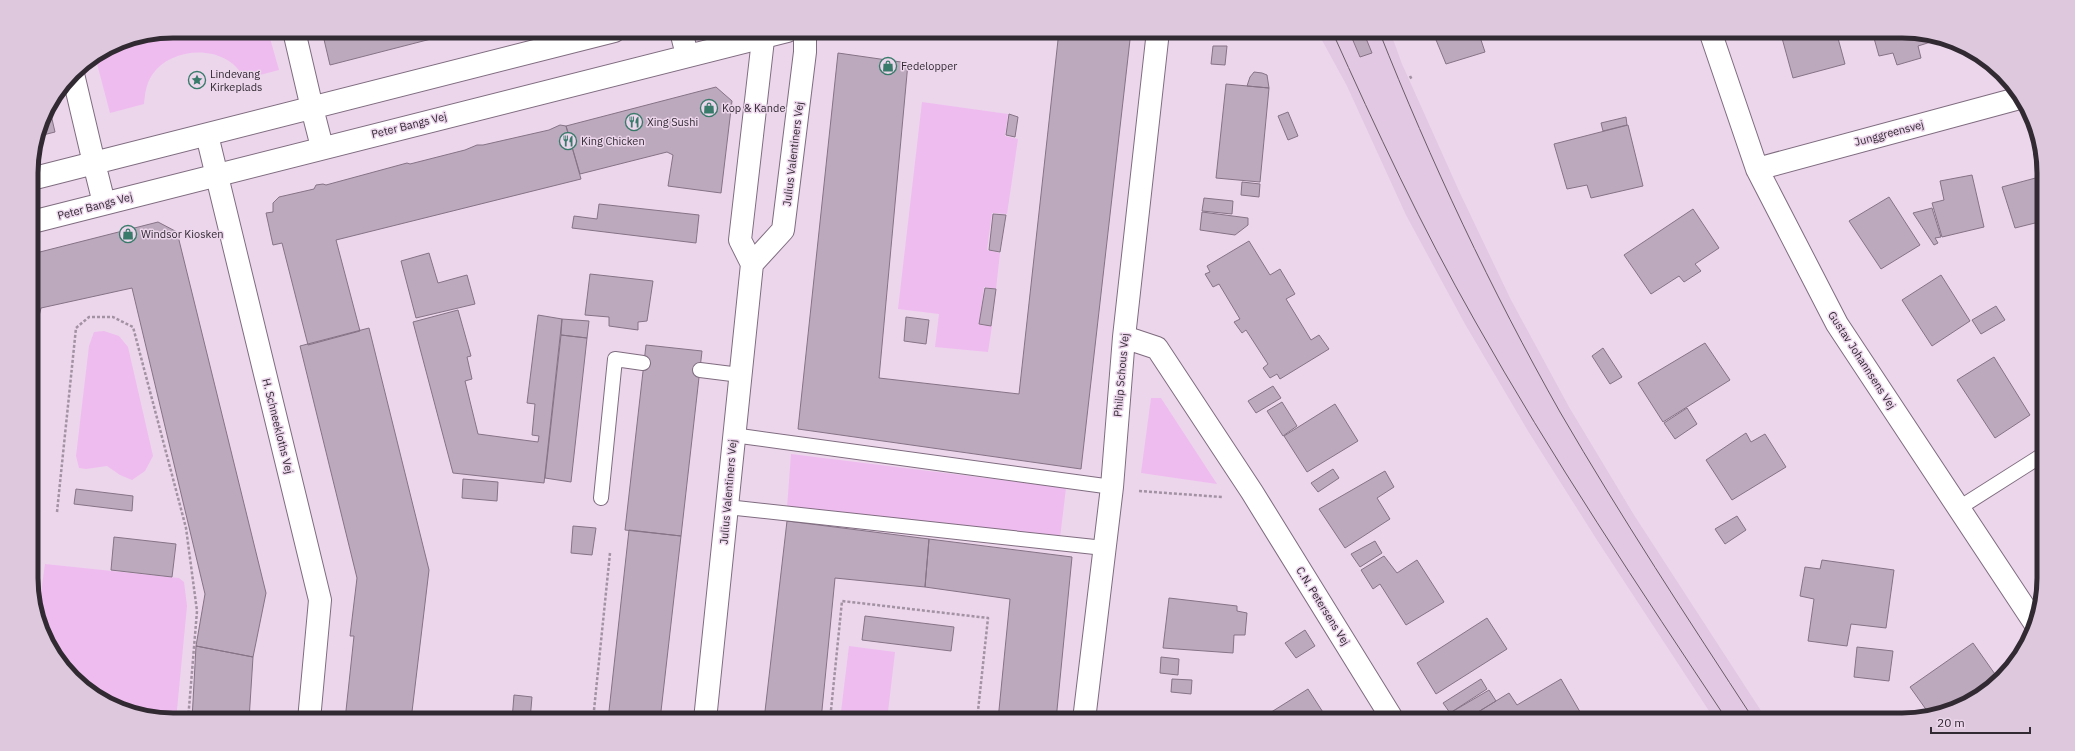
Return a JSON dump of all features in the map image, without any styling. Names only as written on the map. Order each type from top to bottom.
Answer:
[{"type":"street","points":[[296,38],[322,147]]},
{"type":"street","points":[[38,177],[587,38]]},
{"type":"street","points":[[683,38],[687,55]]},
{"type":"street","name":"Peter Bangs Vej","points":[[38,220],[751,38]]},
{"type":"street","points":[[752,264],[740,240],[762,38]]},
{"type":"street","name":"Julius Valentiners Vej","points":[[705,713],[752,264],[784,230],[806,38]]},
{"type":"street","name":"Philip Schous Vej","points":[[1085,713],[1112,487],[1124,337],[1157,38]]},
{"type":"street","name":"Gustav Johannsens Vej","points":[[1712,38],[1757,169],[1837,324],[2031,617]]},
{"type":"street","points":[[75,81],[104,203]]},
{"type":"street","name":"Junggreensvej","points":[[1757,169],[2015,99]]},
{"type":"street","name":"H. Schneekloths Vej","points":[[207,134],[320,600],[311,713]]},
{"type":"street","name":"C.N. Petersens Vej","points":[[1124,337],[1157,348],[1252,492],[1389,713]]},
{"type":"lane","points":[[601,498],[615,359],[643,363]]},
{"type":"lane","points":[[700,370],[740,375]]},
{"type":"lane","points":[[733,435],[1112,487]]},
{"type":"lane","points":[[1959,508],[2037,458]]},
{"type":"lane","points":[[727,507],[1104,548]]},
{"type":"path","points":[[1410,76],[1412,80]]},
{"type":"path","points":[[57,512],[76,328],[89,317],[112,317],[133,327],[186,528],[197,610],[189,713]]},
{"type":"path","points":[[1112,487],[1140,491],[1220,497],[1252,492]]},
{"type":"path","points":[[38,530],[40,510]]},
{"type":"path","points":[[594,713],[610,553]]},
{"type":"path","points":[[831,713],[842,601],[988,618],[978,713]]},
{"type":"shaded area","points":[[270,38],[279,70],[244,79],[237,68],[226,59],[214,54],[186,54],[173,58],[161,65],[152,75],[147,85],[144,104],[110,113],[97,62],[121,48],[155,39]]},
{"type":"shaded area","points":[[1321,38],[1393,38],[1402,64],[1459,191],[1511,300],[1569,407],[1634,515],[1762,713],[1710,713],[1597,540],[1528,431],[1465,324],[1406,215],[1347,86]]},
{"type":"shaded area","points":[[922,102],[1008,114],[1005,136],[1018,139],[1007,214],[992,213],[987,250],[1000,253],[996,289],[984,287],[979,325],[992,326],[988,352],[935,347],[939,314],[898,309]]},
{"type":"shaded area","points":[[104,331],[119,336],[128,347],[153,456],[145,471],[132,480],[120,475],[107,466],[86,469],[79,468],[76,456],[89,346],[94,332]]},
{"type":"shaded area","points":[[1151,398],[1161,398],[1217,484],[1141,473]]},
{"type":"shaded area","points":[[791,454],[1066,488],[1060,538],[787,508]]},
{"type":"shaded area","points":[[45,564],[179,578],[184,582],[187,606],[177,713],[164,713],[130,706],[113,699],[84,679],[61,653],[52,638],[45,621],[40,600]]},
{"type":"shaded area","points":[[849,646],[895,652],[888,713],[841,713]]},
{"type":"building","points":[[324,38],[435,38],[330,65]]},
{"type":"building","points":[[1058,38],[1130,38],[1081,469],[798,429],[838,53],[908,63],[879,378],[1019,394]]},
{"type":"building","points":[[1352,38],[1366,38],[1372,53],[1360,57]]},
{"type":"building","points":[[1435,38],[1480,38],[1485,52],[1446,64]]},
{"type":"building","points":[[1782,38],[1838,38],[1845,64],[1793,78]]},
{"type":"building","points":[[1874,38],[1911,38],[1931,42],[1918,46],[1921,58],[1897,65],[1893,53],[1879,56]]},
{"type":"building","points":[[1213,46],[1227,46],[1225,65],[1211,64]]},
{"type":"building","points":[[1254,72],[1267,75],[1269,88],[1247,86],[1250,77]]},
{"type":"building","points":[[1226,84],[1269,88],[1260,182],[1216,178]]},
{"type":"building","points":[[716,87],[732,101],[721,193],[668,186],[673,155],[667,152],[580,174],[566,126]]},
{"type":"building","points":[[1288,112],[1298,136],[1288,140],[1278,116]]},
{"type":"building","points":[[1009,114],[1018,117],[1015,137],[1006,135]]},
{"type":"building","points":[[51,115],[55,132],[44,135]]},
{"type":"building","points":[[1626,117],[1627,125],[1603,131],[1601,123]]},
{"type":"building","points":[[560,125],[566,126],[581,179],[336,240],[360,331],[308,345],[282,243],[273,245],[266,213],[273,212],[273,203],[279,197],[314,189],[316,185],[326,185],[407,163],[410,164],[465,150],[477,145],[483,145],[549,130]]},
{"type":"building","points":[[1628,125],[1643,186],[1591,198],[1587,185],[1567,189],[1554,144]]},
{"type":"building","points":[[1972,175],[1984,227],[1942,237],[1932,203],[1944,200],[1940,181]]},
{"type":"building","points":[[2037,178],[2037,222],[2015,228],[2002,187]]},
{"type":"building","points":[[1242,182],[1260,184],[1259,197],[1241,195]]},
{"type":"building","points":[[1889,197],[1920,245],[1881,269],[1849,221]]},
{"type":"building","points":[[1204,198],[1233,201],[1232,214],[1202,211]]},
{"type":"building","points":[[599,204],[699,215],[696,243],[572,228],[574,216],[597,219]]},
{"type":"building","points":[[1932,208],[1941,237],[1935,238],[1938,243],[1934,245],[1913,213]]},
{"type":"building","points":[[1693,209],[1719,248],[1695,264],[1701,271],[1684,282],[1679,276],[1651,294],[1624,255]]},
{"type":"building","points":[[1202,212],[1248,218],[1248,225],[1235,235],[1200,230]]},
{"type":"building","points":[[993,214],[1006,215],[1000,252],[989,250]]},
{"type":"building","points":[[158,222],[177,232],[266,593],[253,657],[196,646],[205,594],[132,288],[41,308],[38,320],[38,252]]},
{"type":"building","points":[[1249,241],[1270,275],[1280,269],[1295,294],[1286,299],[1311,340],[1319,335],[1329,349],[1280,379],[1277,374],[1270,378],[1263,368],[1268,364],[1246,330],[1242,333],[1234,322],[1240,319],[1219,284],[1213,287],[1205,274],[1210,272],[1207,266]]},
{"type":"building","points":[[429,253],[438,283],[467,275],[475,304],[416,318],[401,261]]},
{"type":"building","points":[[590,274],[653,281],[647,321],[638,322],[638,330],[609,326],[609,317],[585,315]]},
{"type":"building","points":[[1941,275],[1970,321],[1932,346],[1902,300]]},
{"type":"building","points":[[985,288],[996,289],[991,326],[979,324]]},
{"type":"building","points":[[1996,306],[2005,320],[1981,334],[1972,320]]},
{"type":"building","points":[[458,310],[471,356],[467,357],[472,379],[465,381],[478,434],[538,442],[539,436],[532,435],[535,404],[527,403],[538,315],[562,319],[544,483],[453,473],[413,322]]},
{"type":"building","points":[[906,317],[929,320],[926,344],[904,341]]},
{"type":"building","points":[[562,319],[589,321],[587,338],[561,335]]},
{"type":"building","points":[[369,328],[429,570],[412,713],[346,713],[354,636],[350,636],[357,578],[300,346]]},
{"type":"building","points":[[561,335],[587,338],[571,482],[545,478]]},
{"type":"building","points":[[1705,343],[1730,380],[1663,422],[1638,383]]},
{"type":"building","points":[[646,345],[702,351],[681,536],[625,530]]},
{"type":"building","points":[[1603,348],[1622,377],[1610,384],[1592,356]]},
{"type":"building","points":[[1994,357],[2030,415],[1995,438],[1957,380]]},
{"type":"building","points":[[1273,386],[1281,398],[1256,413],[1248,401]]},
{"type":"building","points":[[1282,402],[1297,426],[1283,436],[1267,411]]},
{"type":"building","points":[[1335,404],[1358,441],[1307,472],[1284,436]]},
{"type":"building","points":[[1687,408],[1697,424],[1675,439],[1664,423]]},
{"type":"building","points":[[1746,433],[1751,442],[1765,434],[1786,467],[1732,500],[1706,460]]},
{"type":"building","points":[[1333,469],[1339,478],[1318,492],[1311,483]]},
{"type":"building","points":[[1385,471],[1394,487],[1377,498],[1390,519],[1345,548],[1319,509]]},
{"type":"building","points":[[463,479],[498,482],[497,501],[462,498]]},
{"type":"building","points":[[76,489],[133,496],[132,511],[74,504]]},
{"type":"building","points":[[1737,516],[1746,530],[1725,544],[1715,529]]},
{"type":"building","points":[[787,521],[929,539],[925,587],[835,578],[822,713],[765,713]]},
{"type":"building","points":[[573,526],[596,528],[592,555],[571,553]]},
{"type":"building","points":[[629,530],[681,536],[661,713],[609,713]]},
{"type":"building","points":[[114,537],[176,544],[172,577],[111,570]]},
{"type":"building","points":[[929,539],[1072,557],[1057,713],[999,713],[1010,599],[925,587]]},
{"type":"building","points":[[1375,541],[1382,553],[1360,567],[1351,554]]},
{"type":"building","points":[[1384,556],[1397,573],[1417,560],[1444,602],[1406,625],[1380,584],[1373,589],[1361,570]]},
{"type":"building","points":[[1822,560],[1894,570],[1886,628],[1851,624],[1847,646],[1808,641],[1814,599],[1800,596],[1805,567],[1820,569]]},
{"type":"building","points":[[1169,598],[1237,606],[1237,611],[1247,613],[1245,635],[1234,635],[1233,653],[1163,648]]},
{"type":"building","points":[[865,616],[954,627],[951,651],[862,640]]},
{"type":"building","points":[[1487,618],[1507,649],[1436,694],[1417,663]]},
{"type":"building","points":[[1305,630],[1315,646],[1296,658],[1285,643]]},
{"type":"building","points":[[1973,643],[1995,675],[1970,695],[1954,703],[1927,710],[1910,687]]},
{"type":"building","points":[[196,646],[253,657],[249,713],[192,713]]},
{"type":"building","points":[[1857,647],[1893,651],[1889,681],[1854,677]]},
{"type":"building","points":[[1161,657],[1179,659],[1178,675],[1160,673]]},
{"type":"building","points":[[1172,679],[1192,680],[1191,694],[1171,692]]},
{"type":"building","points":[[1481,679],[1487,689],[1450,713],[1443,703]]},
{"type":"building","points":[[1561,679],[1581,713],[1476,713],[1509,693],[1517,705]]},
{"type":"building","points":[[1308,689],[1323,713],[1270,713]]},
{"type":"building","points":[[1489,690],[1496,701],[1476,713],[1450,713]]},
{"type":"building","points":[[514,695],[532,697],[531,713],[513,713]]},
{"type":"tram line","points":[[1335,38],[1365,105],[1436,250],[1504,372],[1629,572],[1722,713]]},
{"type":"tram line","points":[[1382,38],[1420,129],[1463,225],[1510,319],[1560,412],[1655,568],[1749,713]]},
{"type":"place","name":"Fedelopper","points":[[888,66]]},
{"type":"place","name":"Lindevang Kirkeplads","points":[[197,80]]},
{"type":"place","name":"Kop & Kande","points":[[709,108]]},
{"type":"place","name":"Xing Sushi","points":[[634,122]]},
{"type":"place","name":"King Chicken","points":[[568,141]]},
{"type":"place","name":"Windsor Kiosken","points":[[128,234]]}]
